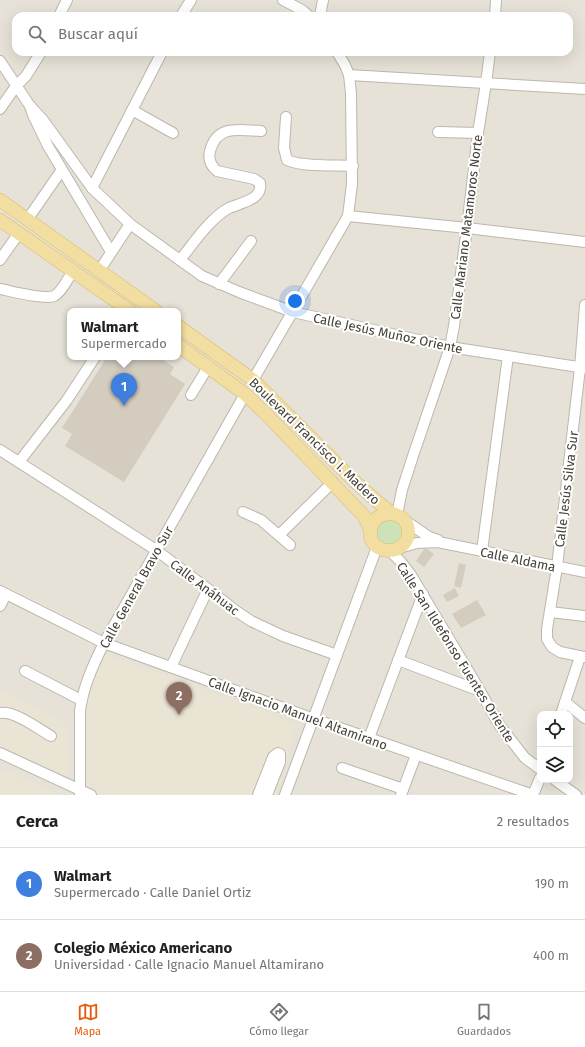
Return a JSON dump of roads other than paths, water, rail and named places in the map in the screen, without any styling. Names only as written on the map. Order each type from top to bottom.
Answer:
[{"type":"main road","points":[[0,200],[152,308]]},
{"type":"main road","points":[[0,220],[124,308]]},
{"type":"main road","name":"Boulevard Francisco I. Madero","points":[[181,328],[254,380],[354,480],[398,516]]},
{"type":"main road","name":"Boulevard Francisco I. Madero","points":[[181,347],[245,394],[333,482],[364,516],[370,531]]},
{"type":"main road","points":[[388,513],[398,516],[406,524],[408,533],[405,542],[394,550],[386,551],[377,547],[372,540],[370,531],[373,522],[379,516],[388,513]]},
{"type":"street","points":[[184,12],[191,0]]},
{"type":"street","points":[[283,0],[304,12]]},
{"type":"street","points":[[320,12],[322,0]]},
{"type":"street","points":[[494,12],[496,0]]},
{"type":"street","points":[[60,12],[63,1]]},
{"type":"street","points":[[0,109],[16,86],[26,76],[38,56]]},
{"type":"street","points":[[92,188],[160,56]]},
{"type":"street","points":[[254,380],[348,216],[353,166],[351,93],[349,75],[339,56]]},
{"type":"street","name":"Calle Mariano Matamoros Norte","points":[[398,516],[402,490],[450,347],[458,305],[478,133],[489,56]]},
{"type":"street","points":[[0,61],[30,106],[37,124],[61,171],[111,252]]},
{"type":"street","points":[[349,75],[585,89]]},
{"type":"street","name":"Calle Jesús Muñoz Oriente","points":[[30,106],[43,120],[92,188],[130,224],[202,276],[293,312],[450,347],[583,368]]},
{"type":"street","points":[[132,110],[173,133]]},
{"type":"street","points":[[286,116],[284,148],[287,160],[290,162],[353,166]]},
{"type":"street","points":[[180,260],[220,214],[229,208],[255,197],[260,190],[260,183],[254,179],[217,171],[212,167],[210,152],[215,140],[220,134],[228,131],[260,131]]},
{"type":"street","points":[[438,132],[478,133]]},
{"type":"street","points":[[28,220],[61,171]]},
{"type":"street","points":[[348,216],[585,242]]},
{"type":"street","points":[[99,271],[130,224]]},
{"type":"street","points":[[0,260],[19,233]]},
{"type":"street","points":[[219,284],[251,241]]},
{"type":"street","points":[[0,289],[33,296],[54,296],[73,271]]},
{"type":"street","name":"Calle Jesús Silva Sur","points":[[582,657],[560,652],[552,648],[547,639],[547,629],[557,567],[583,368],[585,305]]},
{"type":"street","points":[[482,551],[508,356]]},
{"type":"street","points":[[19,462],[67,400],[93,360]]},
{"type":"street","points":[[191,395],[208,367]]},
{"type":"street","name":"Calle General Bravo Sur","points":[[80,793],[79,736],[82,700],[91,669],[156,550],[245,394]]},
{"type":"street","name":"Calle Anáhuac","points":[[0,450],[156,550],[236,611],[257,624],[283,636],[337,655]]},
{"type":"street","points":[[279,535],[333,482]]},
{"type":"street","points":[[243,512],[260,520],[290,545]]},
{"type":"street","name":"Calle Aldama","points":[[398,516],[429,537],[451,545]]},
{"type":"street","name":"Calle Aldama","points":[[394,550],[410,544],[425,542],[451,545],[585,572]]},
{"type":"street","points":[[286,795],[377,547]]},
{"type":"street","name":"Calle San Ildefonso Fuentes Oriente","points":[[394,550],[423,594],[500,726],[514,746],[525,758],[537,767]]},
{"type":"street","points":[[171,667],[208,589]]},
{"type":"street","points":[[0,606],[3,593]]},
{"type":"street","name":"Calle Ignacio Manuel Altamirano","points":[[3,593],[104,643],[314,719],[533,795]]},
{"type":"street","points":[[369,738],[423,594]]},
{"type":"street","points":[[550,612],[585,616]]},
{"type":"street","points":[[562,711],[582,657]]},
{"type":"street","points":[[398,660],[480,691]]},
{"type":"street","points":[[25,671],[82,700]]},
{"type":"street","points":[[565,702],[585,718]]},
{"type":"street","points":[[0,713],[5,712],[15,716],[51,736]]},
{"type":"street","points":[[258,795],[273,757],[278,752],[280,754],[280,762],[267,795]]},
{"type":"street","points":[[0,753],[80,793],[91,795]]},
{"type":"street","points":[[342,768],[402,792],[416,755]]},
{"type":"street","points":[[533,795],[538,783]]},
{"type":"street","points":[[559,783],[576,795]]},
{"type":"place","name":"Walmart","points":[[124,406]]},
{"type":"place","name":"Colegio México Americano","points":[[179,715]]}]
